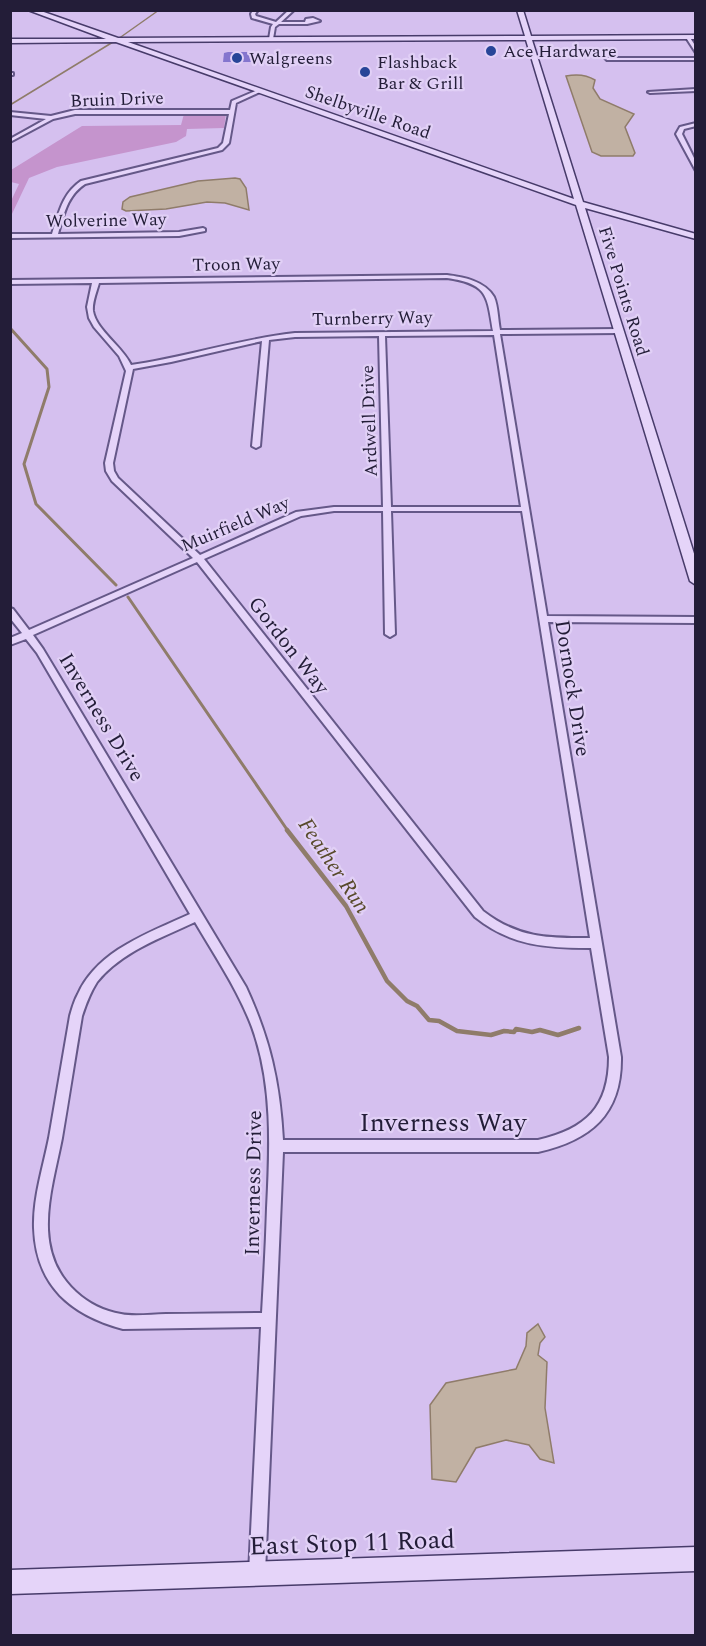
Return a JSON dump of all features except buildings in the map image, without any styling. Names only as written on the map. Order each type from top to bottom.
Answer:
[{"type":"main road","name":"Shelbyville Road","points":[[31,10],[580,204],[696,237]]},
{"type":"main road","name":"Five Points Road","points":[[520,10],[696,580]]},
{"type":"main road","points":[[10,41],[696,37]]},
{"type":"main road","name":"East Stop 11 Road","points":[[10,1582],[696,1558]]},
{"type":"street","points":[[256,10],[253,16],[256,19],[276,23],[307,23]]},
{"type":"street","points":[[270,39],[276,23],[292,10]]},
{"type":"street","points":[[687,37],[696,51]]},
{"type":"street","points":[[607,59],[696,59]]},
{"type":"street","points":[[55,236],[70,192],[76,186],[93,179],[218,150],[226,143],[232,112],[238,99],[256,90]]},
{"type":"street","points":[[650,92],[696,90]]},
{"type":"street","name":"Bruin Drive","points":[[10,141],[51,118],[67,113],[85,111],[232,112]]},
{"type":"street","points":[[10,113],[51,118]]},
{"type":"street","points":[[696,124],[684,127],[679,132],[696,169]]},
{"type":"street","name":"Wolverine Way","points":[[10,236],[179,234],[202,231]]},
{"type":"street","name":"Troon Way","points":[[10,282],[436,276],[462,279]]},
{"type":"street","name":"Dornock Drive","points":[[462,279],[480,287],[488,294],[496,331],[616,1070],[614,1088],[600,1115]]},
{"type":"street","points":[[96,281],[90,306],[92,317],[130,367]]},
{"type":"street","name":"Turnberry Way","points":[[130,367],[174,361],[266,338],[382,333],[619,331]]},
{"type":"street","name":"Ardwell Drive","points":[[382,333],[390,634]]},
{"type":"street","points":[[256,446],[266,338]]},
{"type":"street","name":"Gordon Way","points":[[130,367],[110,463],[111,473],[198,558],[475,910],[493,925],[515,936],[546,942],[596,943]]},
{"type":"street","name":"Muirfield Way","points":[[10,642],[299,514],[325,509],[525,509]]},
{"type":"street","name":"Inverness Drive","points":[[10,611],[29,634],[237,981],[258,1028],[271,1081],[277,1146],[257,1573]]},
{"type":"street","points":[[543,619],[696,620]]},
{"type":"street","points":[[198,916],[125,951],[110,961],[96,974],[83,994],[76,1016],[42,1211],[43,1247],[52,1275],[70,1298],[81,1307],[108,1319],[123,1322],[269,1320]]},
{"type":"street","name":"Inverness Way","points":[[277,1146],[538,1146],[570,1138],[600,1115]]},
{"type":"shaded area","points":[[581,75],[595,80],[593,88],[600,99],[634,114],[625,127],[635,153],[633,156],[601,156],[592,152],[566,76]]},
{"type":"shaded area","points":[[184,114],[226,114],[224,128],[187,129],[186,136],[176,142],[57,167],[29,178],[11,216],[11,201],[19,184],[11,182],[11,170],[82,126],[181,125]]},
{"type":"shaded area","points":[[240,179],[246,188],[249,210],[225,203],[207,202],[166,209],[126,211],[122,209],[123,202],[130,197],[198,181]]},
{"type":"shaded area","points":[[538,1324],[545,1337],[540,1343],[538,1355],[547,1362],[545,1408],[554,1463],[540,1459],[529,1445],[506,1440],[476,1448],[456,1482],[432,1479],[430,1405],[446,1383],[516,1369],[526,1346],[527,1333]]},
{"type":"waterway","points":[[118,39],[159,10]]},
{"type":"waterway","points":[[10,105],[113,42]]},
{"type":"waterway","name":"Feather Run","points":[[10,328],[47,369],[49,387],[24,464],[36,504],[116,585]]},
{"type":"waterway","name":"Feather Run","points":[[128,597],[288,831]]},
{"type":"waterway","name":"Feather Run","points":[[287,830],[346,906],[387,981],[407,1001],[417,1006],[429,1020],[439,1021],[457,1031],[491,1035],[504,1031],[514,1032],[516,1029],[532,1032],[540,1030],[558,1035],[579,1028]]},
{"type":"place","name":"Ace Hardware","points":[[491,51]]},
{"type":"place","name":"Walgreens","points":[[237,58]]},
{"type":"place","name":"Flashback Bar & Grill","points":[[365,72]]}]
